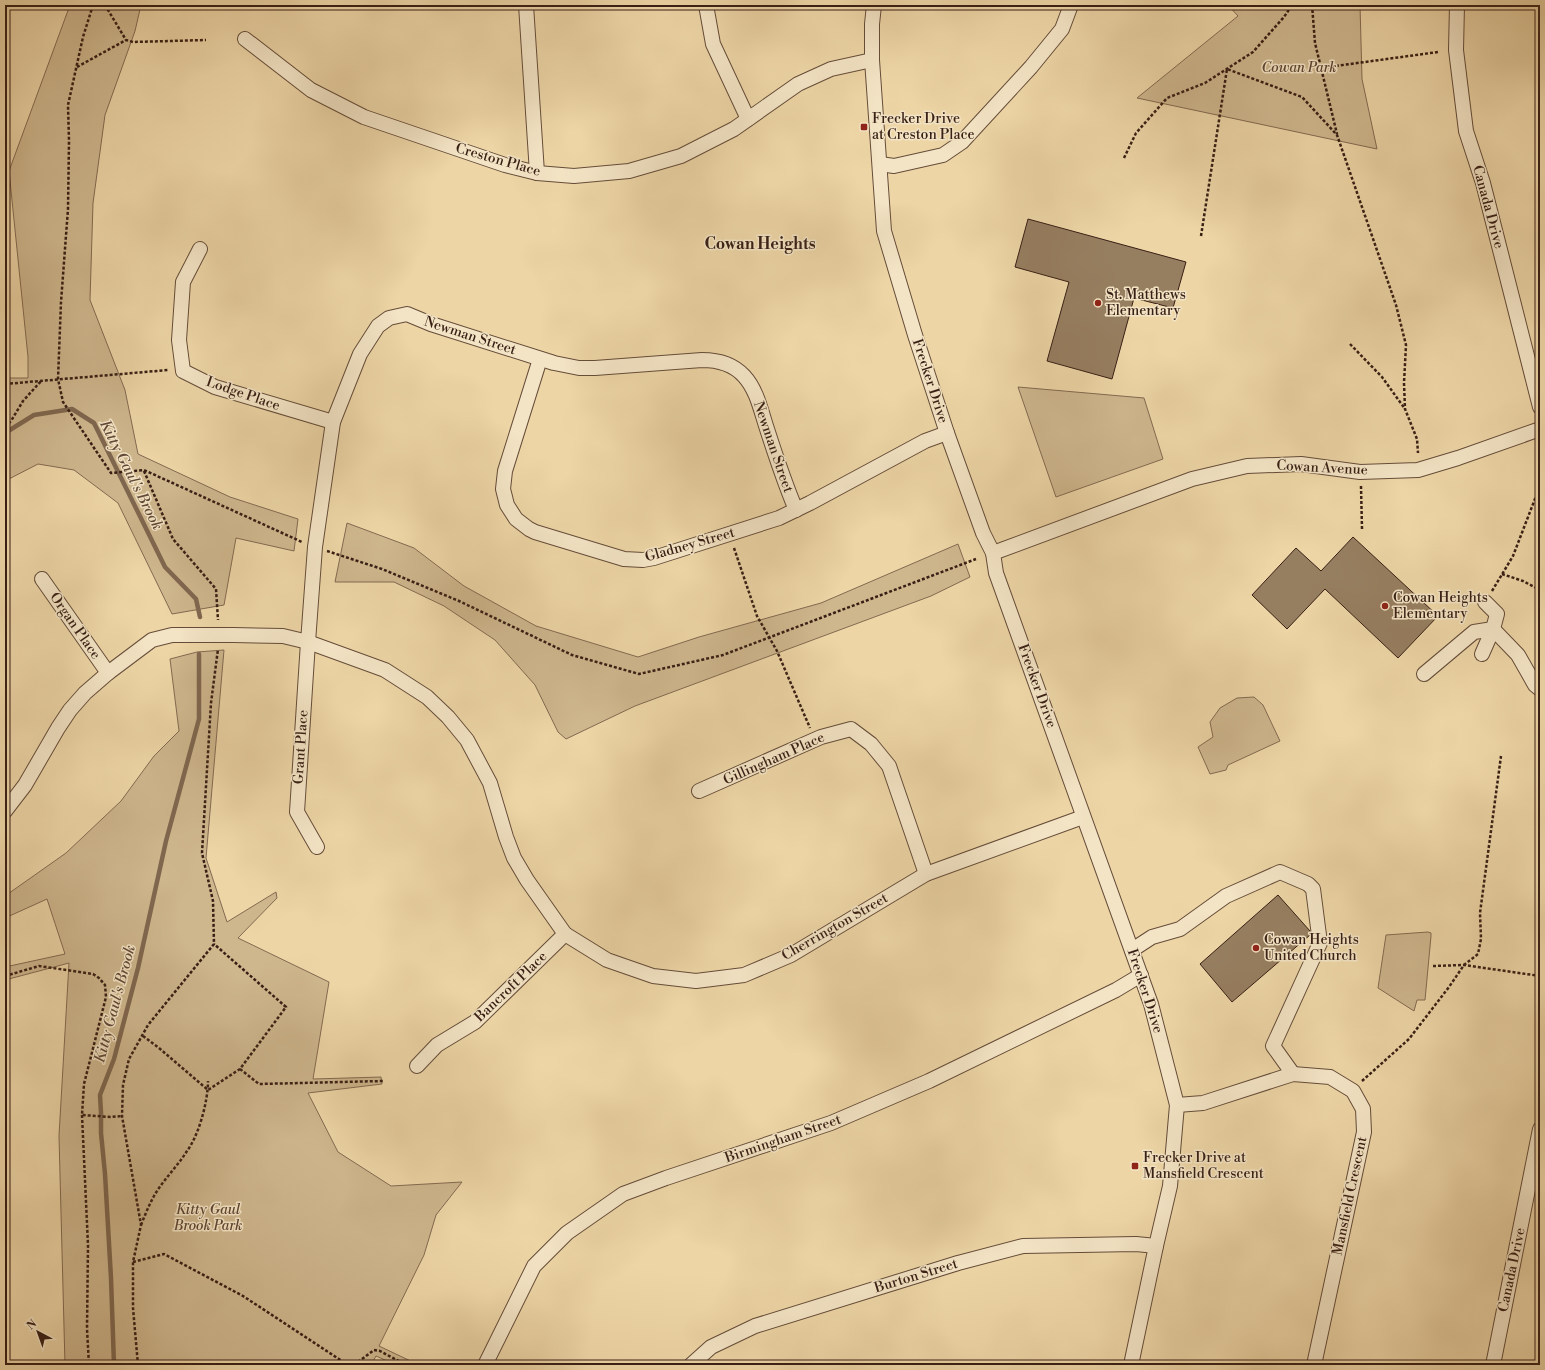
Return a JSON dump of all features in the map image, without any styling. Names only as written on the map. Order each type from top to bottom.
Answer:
[{"type":"street","points":[[526,5],[537,173]]},
{"type":"street","points":[[706,5],[713,44],[748,119]]},
{"type":"street","name":"Frecker Drive","points":[[874,5],[872,24],[872,60],[884,232],[908,313],[947,433],[983,534],[992,553],[996,572],[1151,1004],[1178,1105],[1170,1186],[1131,1365]]},
{"type":"street","points":[[880,164],[894,166],[943,155],[962,142],[1031,67],[1062,29],[1071,5]]},
{"type":"street","name":"Canada Drive","points":[[1457,5],[1456,50],[1466,131],[1483,183],[1540,407]]},
{"type":"street","name":"Creston Place","points":[[245,39],[311,90],[364,117],[505,165],[537,173],[574,176],[629,171],[681,156],[734,129],[798,84],[831,68],[872,60]]},
{"type":"street","name":"Lodge Place","points":[[200,249],[183,282],[180,340],[183,371],[215,387],[333,422]]},
{"type":"street","name":"Newman Street","points":[[308,642],[315,547],[333,422],[360,354],[378,326],[390,318],[407,314],[431,324],[563,366],[586,369],[702,360],[720,361],[728,364],[744,376],[754,392],[786,487],[796,510]]},
{"type":"street","name":"Gladney Street","points":[[540,359],[503,480],[504,497],[516,520],[529,529],[615,557],[643,560],[772,520],[796,510],[925,441],[947,433]]},
{"type":"street","name":"Cowan Avenue","points":[[992,553],[1192,479],[1247,466],[1300,464],[1360,472],[1418,470],[1458,458],[1540,429]]},
{"type":"street","name":"Organ Place","points":[[42,579],[108,673]]},
{"type":"street","points":[[1482,654],[1493,629],[1497,614],[1485,602]]},
{"type":"street","points":[[1424,674],[1474,632],[1493,629]]},
{"type":"street","points":[[1493,629],[1518,655],[1535,685],[1540,689]]},
{"type":"street","name":"Cherrington Street","points":[[7,806],[25,785],[70,710],[85,693],[108,673],[152,640],[172,636],[283,636],[308,642],[385,670],[427,697],[448,717],[467,740],[490,783],[514,858],[527,880],[565,934],[607,960],[653,976],[696,980],[744,975],[792,955],[926,874],[1083,817]]},
{"type":"street","name":"Grant Place","points":[[308,642],[297,812],[317,847]]},
{"type":"street","name":"Gillingham Place","points":[[699,791],[821,737],[851,729],[871,744],[888,766],[926,874]]},
{"type":"street","points":[[1132,950],[1152,937],[1180,929],[1226,896],[1280,872],[1308,884],[1313,889],[1320,943],[1273,1046],[1293,1074]]},
{"type":"street","name":"Bancroft Place","points":[[417,1066],[437,1044],[475,1022],[565,934]]},
{"type":"street","name":"Birmingham Street","points":[[485,1365],[534,1266],[567,1233],[623,1194],[666,1178],[831,1123],[929,1081],[1116,990],[1141,976]]},
{"type":"street","name":"Mansfield Crescent","points":[[1178,1105],[1204,1103],[1293,1074],[1330,1077],[1353,1091],[1363,1109],[1364,1132],[1314,1365]]},
{"type":"street","name":"Canada Drive","points":[[1493,1365],[1535,1184],[1540,1129]]},
{"type":"street","name":"Burton Street","points":[[691,1365],[711,1347],[755,1326],[958,1263],[1023,1246],[1136,1244],[1156,1246]]},
{"type":"path","points":[[93,5],[83,38],[68,105],[68,209],[61,302],[58,379],[63,402],[108,471],[111,473],[144,470],[302,542]]},
{"type":"path","points":[[105,5],[126,40],[133,42],[206,40]]},
{"type":"path","points":[[1124,158],[1136,133],[1167,98],[1205,83],[1253,52],[1284,17],[1292,5]]},
{"type":"path","points":[[1312,5],[1315,43],[1337,135],[1396,305],[1406,345],[1404,383],[1405,409]]},
{"type":"path","points":[[77,67],[126,40]]},
{"type":"path","points":[[1321,68],[1438,52]]},
{"type":"path","points":[[1227,69],[1302,97],[1337,135]]},
{"type":"path","points":[[1201,236],[1227,69]]},
{"type":"path","points":[[1350,344],[1382,377],[1405,409],[1417,439],[1418,453]]},
{"type":"path","points":[[5,384],[168,370]]},
{"type":"path","points":[[5,427],[11,421],[23,401],[43,380]]},
{"type":"path","points":[[144,470],[173,539],[216,589],[218,620]]},
{"type":"path","points":[[1361,486],[1362,529]]},
{"type":"path","points":[[1485,602],[1513,556],[1538,491]]},
{"type":"path","points":[[734,548],[757,616],[770,638],[811,732]]},
{"type":"path","points":[[327,551],[382,570],[459,601],[572,654],[639,674],[723,655],[976,559]]},
{"type":"path","points":[[1502,574],[1523,581],[1540,590]]},
{"type":"path","points":[[141,1225],[122,1116],[123,1084],[129,1058],[148,1025],[214,944],[213,901],[202,853],[211,703],[218,649]]},
{"type":"path","points":[[1362,1082],[1409,1039],[1450,987],[1464,965],[1478,954],[1481,939],[1480,913],[1501,756]]},
{"type":"path","points":[[208,1090],[240,1069],[286,1007],[214,944]]},
{"type":"path","points":[[1433,966],[1464,965],[1540,976]]},
{"type":"path","points":[[5,976],[39,966],[93,974],[100,978],[104,985],[106,997],[84,1084],[82,1115],[88,1245],[87,1329],[89,1365]]},
{"type":"path","points":[[143,1036],[208,1090]]},
{"type":"path","points":[[240,1069],[259,1084],[383,1081]]},
{"type":"path","points":[[138,1365],[133,1308],[133,1262],[141,1225],[154,1196],[169,1173],[188,1151],[202,1119],[208,1090],[208,1081]]},
{"type":"path","points":[[82,1115],[111,1117],[122,1116]]},
{"type":"path","points":[[133,1262],[164,1254],[243,1296],[348,1365]]},
{"type":"path","points":[[354,1365],[374,1350],[380,1351],[406,1365]]},
{"type":"green space","points":[[70,5],[141,5],[135,31],[105,115],[93,203],[90,300],[125,390],[138,454],[230,497],[298,519],[294,551],[236,538],[224,605],[172,614],[118,503],[74,470],[38,464],[5,481],[5,378],[28,378],[28,357],[9,171]]},
{"type":"green space","name":"Cowan Park","points":[[1228,5],[1360,5],[1362,79],[1377,149],[1137,98],[1238,16]]},
{"type":"green space","points":[[1018,387],[1144,398],[1163,459],[1056,497]]},
{"type":"green space","points":[[347,523],[414,548],[464,586],[536,626],[638,657],[699,637],[821,603],[958,544],[970,577],[931,596],[635,706],[566,739],[558,732],[535,685],[495,640],[444,606],[394,582],[335,582]]},
{"type":"green space","name":"Kitty Gaul Brook Park","points":[[224,650],[206,858],[227,922],[276,892],[277,898],[238,938],[329,982],[313,1079],[381,1077],[382,1084],[308,1093],[338,1152],[391,1186],[462,1182],[436,1215],[424,1255],[379,1346],[419,1365],[396,1365],[376,1356],[371,1365],[65,1365],[59,1136],[69,963],[5,980],[5,967],[65,954],[47,899],[5,918],[5,896],[66,853],[121,801],[154,756],[179,731],[170,659],[197,652]]},
{"type":"green space","points":[[1254,697],[1263,705],[1280,741],[1228,765],[1226,770],[1210,774],[1198,747],[1213,737],[1210,722],[1220,708],[1237,698]]},
{"type":"green space","points":[[1431,933],[1431,936],[1425,1000],[1417,1000],[1414,1011],[1378,988],[1386,935]]},
{"type":"building","name":"St. Matthews Elementary","points":[[1028,219],[1186,262],[1173,308],[1134,298],[1112,379],[1047,361],[1069,282],[1015,267]]},
{"type":"building","name":"Cowan Heights Elementary","points":[[1353,537],[1438,616],[1398,658],[1325,589],[1287,629],[1252,595],[1296,548],[1321,571]]},
{"type":"building","name":"Cowan Heights United Church","points":[[1278,895],[1310,931],[1310,935],[1232,1002],[1200,964]]},
{"type":"waterway","name":"Kitty Gaul's Brook","points":[[5,433],[34,415],[72,409],[94,423],[165,567],[196,599],[200,617]]},
{"type":"waterway","name":"Kitty Gaul's Brook","points":[[114,1365],[111,1278],[101,1133],[100,1095],[114,1059],[138,968],[166,841],[199,719],[199,654]]},
{"type":"place","name":"Frecker Drive at Creston Place","points":[[864,127]]},
{"type":"place","name":"St. Matthews Elementary","points":[[1098,303]]},
{"type":"place","name":"Cowan Heights Elementary","points":[[1385,606]]},
{"type":"place","name":"Cowan Heights United Church","points":[[1256,948]]},
{"type":"place","name":"Frecker Drive at Mansfield Crescent","points":[[1135,1166]]},
{"type":"district","name":"Cowan Heights","points":[[760,244]]}]
